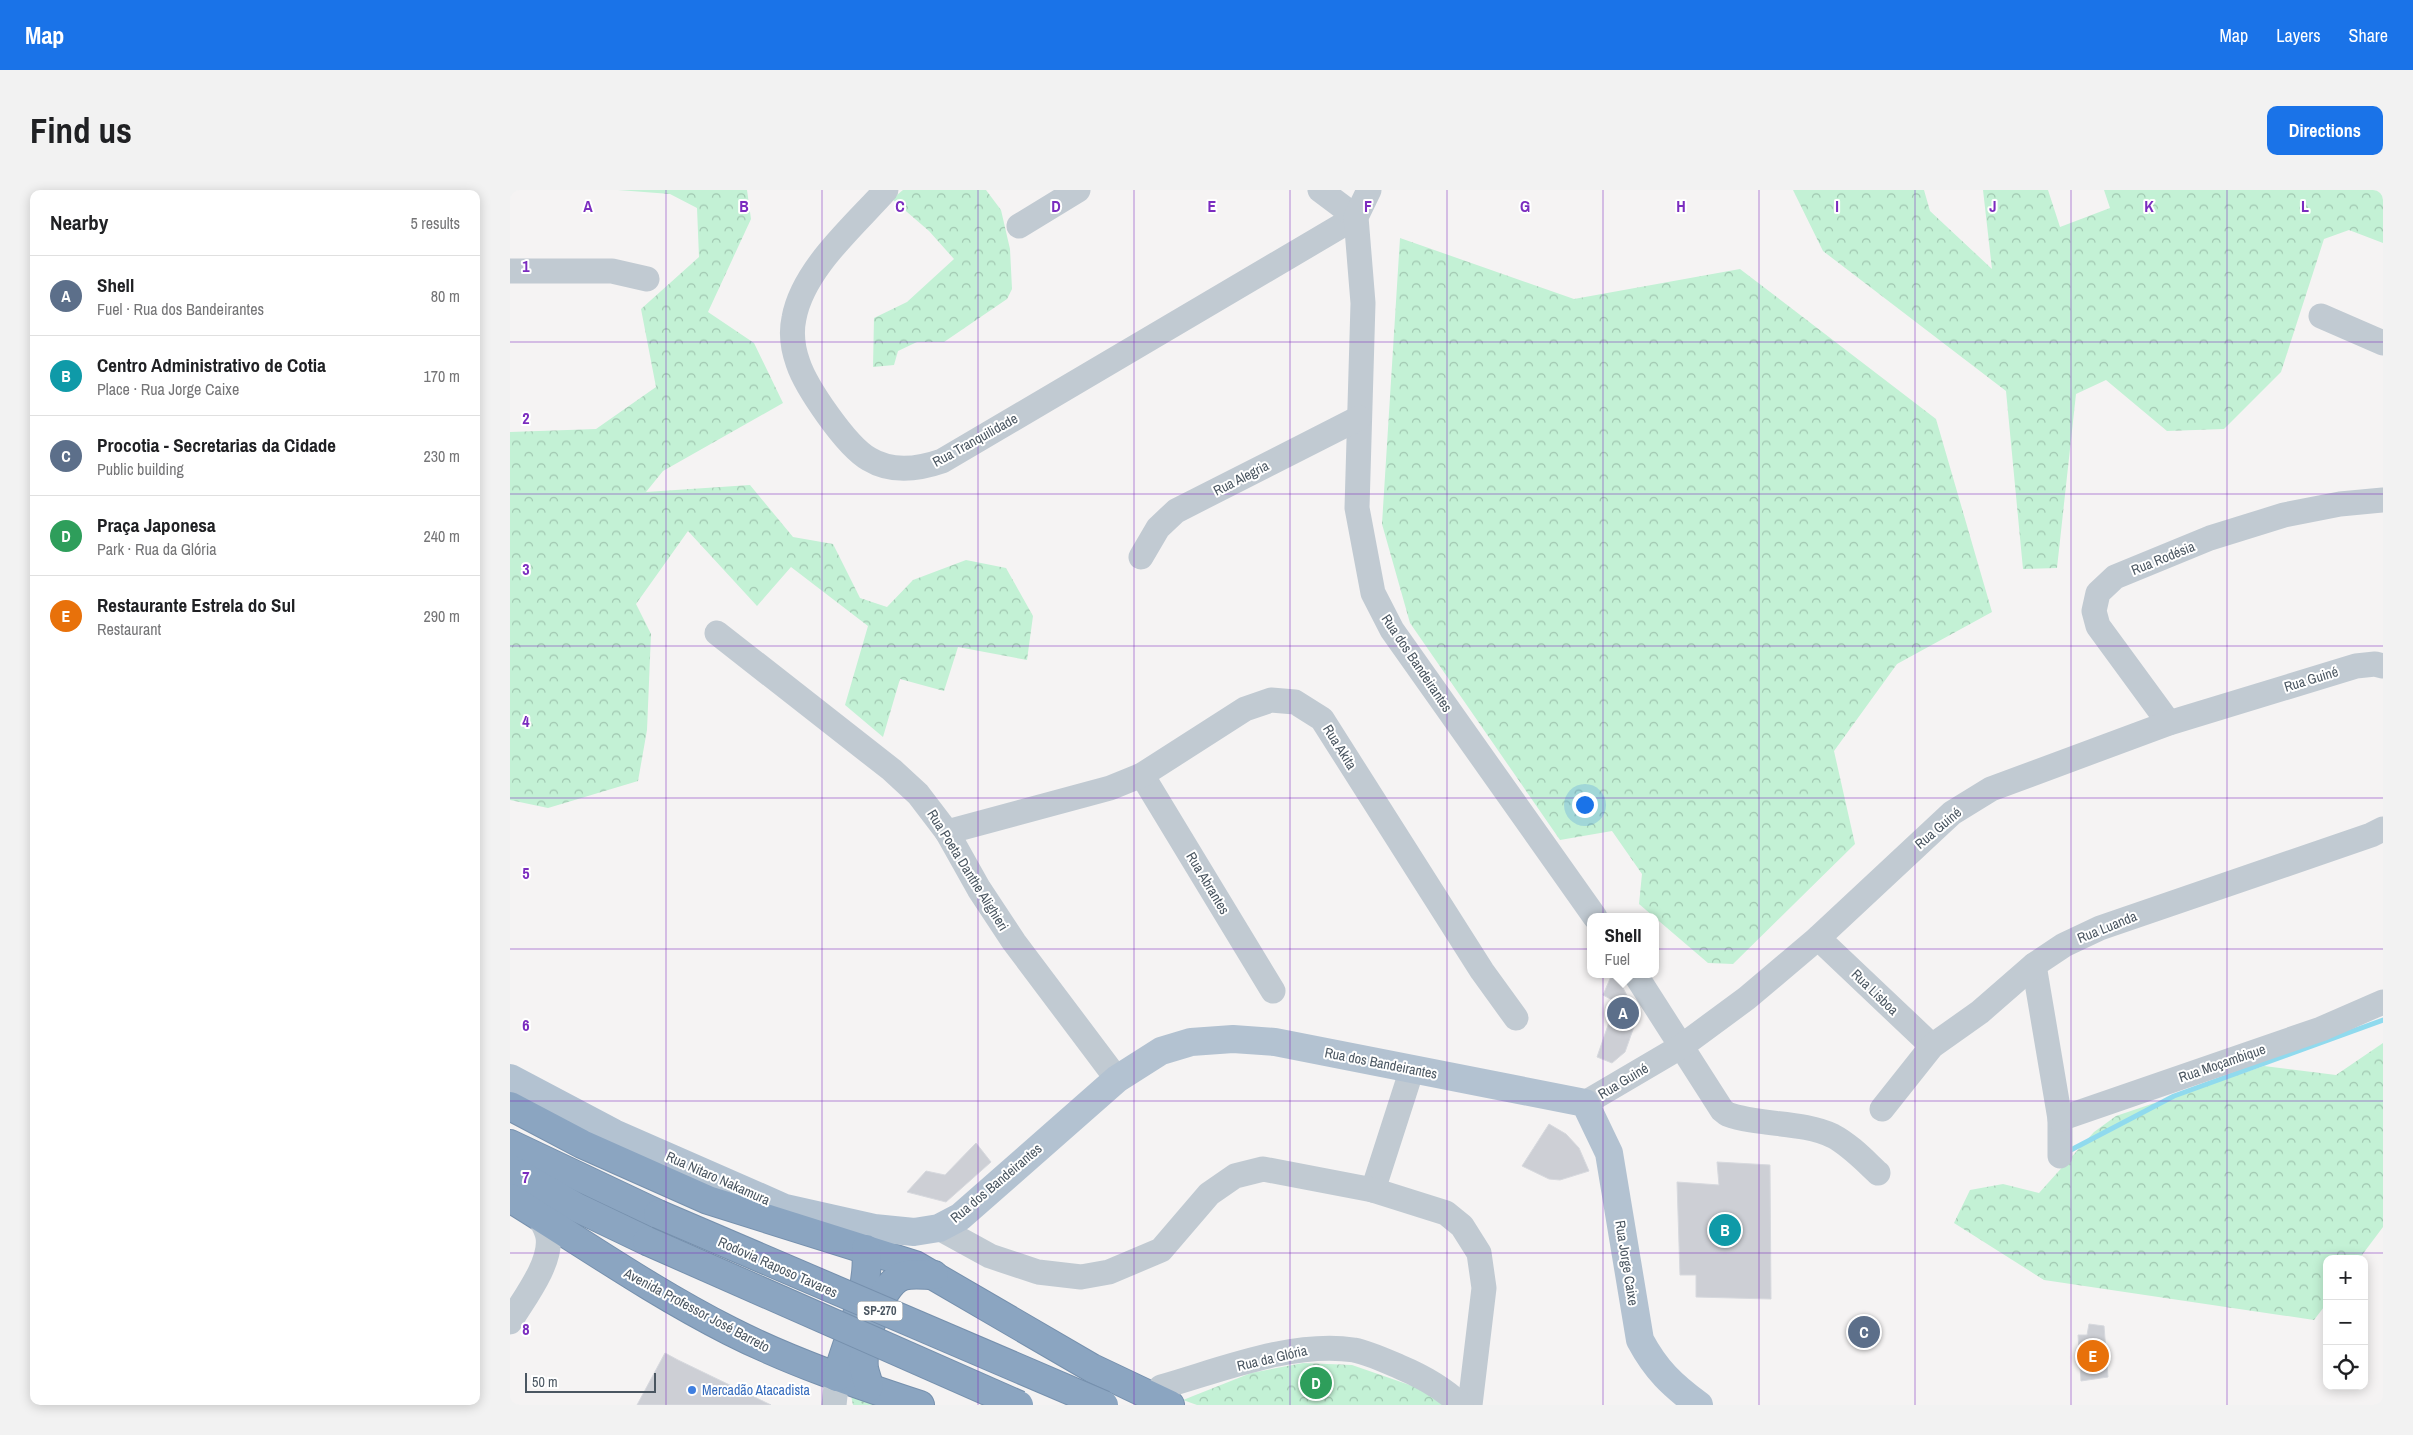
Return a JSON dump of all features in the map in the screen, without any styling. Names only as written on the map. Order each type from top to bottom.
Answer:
[{"type":"highway","name":"Rua da Glória","points":[[510,1106],[590,1148],[708,1200],[915,1265],[1052,1345],[1156,1394]]},
{"type":"highway","name":"Rodovia Raposo Tavares","points":[[510,1144],[658,1214],[1104,1405]]},
{"type":"highway","name":"Rodovia Raposo Tavares","points":[[510,1169],[576,1207],[647,1241],[1020,1405]]},
{"type":"highway","name":"Avenida Professor José Barreto","points":[[510,1198],[590,1251],[674,1301],[731,1331],[837,1377],[920,1405]]},
{"type":"highway","points":[[837,1377],[846,1341],[866,1285],[868,1263],[866,1249]]},
{"type":"highway","points":[[869,1387],[864,1368],[864,1358],[873,1316],[885,1291],[893,1282],[903,1276],[935,1275]]},
{"type":"highway","points":[[805,1364],[831,1354],[846,1341]]},
{"type":"main road","name":"Rua dos Bandeirantes","points":[[939,1228],[960,1217],[1117,1080],[1161,1051],[1191,1042],[1233,1039],[1275,1042],[1585,1104]]},
{"type":"main road","name":"Rua Nitaro Nakamura","points":[[510,1078],[614,1133],[785,1208],[874,1228],[914,1232],[939,1228]]},
{"type":"main road","name":"Rua Jorge Caixe","points":[[1585,1104],[1609,1153],[1640,1340],[1652,1362],[1668,1380],[1699,1405]]},
{"type":"street","name":"Rua Tranquilidade","points":[[886,190],[826,257],[806,285],[794,318],[793,343],[798,363],[811,389],[850,444],[869,460],[891,467],[918,469],[942,461],[1356,217]]},
{"type":"street","points":[[1020,226],[1078,190]]},
{"type":"street","points":[[1320,190],[1356,217],[1369,190]]},
{"type":"street","name":"Rua dos Bandeirantes","points":[[1356,217],[1364,303],[1364,347],[1359,418],[1357,508],[1373,594],[1392,630],[1592,913]]},
{"type":"street","points":[[510,271],[612,271],[647,278]]},
{"type":"street","points":[[2321,316],[2383,343]]},
{"type":"street","name":"Rua Alegria","points":[[1141,557],[1158,528],[1176,511],[1359,418]]},
{"type":"street","name":"Rua Rodésia","points":[[2169,723],[2098,626],[2094,611],[2098,593],[2115,577],[2210,538],[2284,515],[2340,504],[2383,500]]},
{"type":"street","name":"Rua Poeta Danthe Alighieri","points":[[717,633],[892,770],[918,794],[947,832],[979,889],[1014,942],[1117,1080]]},
{"type":"street","name":"Rua Guiné","points":[[1585,1104],[1682,1046],[1747,998],[1818,938],[1952,813],[1991,789],[2169,723],[2356,666],[2375,664],[2383,666]]},
{"type":"street","name":"Rua Akita","points":[[947,832],[1110,788],[1142,775],[1245,709],[1271,700],[1295,702],[1322,719],[1482,971],[1516,1018]]},
{"type":"street","name":"Rua Abrantes","points":[[1142,775],[1273,991]]},
{"type":"street","name":"Rua Luanda","points":[[1882,1109],[1932,1046],[1980,1012],[2034,965],[2064,945],[2100,928],[2371,835],[2383,828]]},
{"type":"street","name":"Rua Lisboa","points":[[1818,938],[1932,1046]]},
{"type":"street","points":[[2034,965],[2060,1119],[2060,1156]]},
{"type":"street","points":[[1638,978],[1722,1110],[1727,1114],[1815,1130],[1832,1136],[1855,1152],[1878,1174]]},
{"type":"street","name":"Rua Moçambique","points":[[2060,1119],[2321,1029],[2383,1002]]},
{"type":"street","points":[[1373,1190],[1412,1069]]},
{"type":"street","points":[[939,1228],[990,1256],[1038,1272],[1081,1276],[1109,1272],[1161,1250],[1209,1194],[1235,1176],[1263,1170],[1373,1190],[1446,1213],[1462,1226],[1479,1253],[1484,1288],[1470,1405]]},
{"type":"street","points":[[510,1322],[536,1278],[548,1247],[548,1235],[539,1216]]},
{"type":"street","points":[[536,1278],[557,1258],[571,1250],[590,1251]]},
{"type":"street","name":"Rua da Glória","points":[[1156,1394],[1279,1354],[1326,1349],[1355,1350],[1386,1361],[1437,1385],[1461,1405]]},
{"type":"street","points":[[834,1405],[837,1377]]},
{"type":"green space","points":[[618,190],[747,190],[751,219],[708,312],[754,343],[783,403],[663,471],[646,492],[750,485],[793,537],[833,544],[860,598],[887,607],[913,580],[966,560],[1006,568],[1033,616],[1027,660],[958,647],[944,691],[900,679],[883,737],[845,705],[868,626],[791,567],[757,606],[688,531],[636,604],[651,634],[647,730],[638,781],[548,808],[510,800],[510,432],[596,429],[656,387],[641,309],[699,257],[697,208],[670,194]]},
{"type":"green space","points":[[903,190],[986,190],[1001,210],[1010,249],[1012,289],[1007,299],[944,342],[917,342],[898,351],[894,365],[873,367],[874,318],[907,302],[954,259],[929,231],[892,199]]},
{"type":"green space","points":[[1793,190],[1924,190],[1930,211],[1992,269],[1983,190],[2048,190],[2060,227],[2110,208],[2104,190],[2383,190],[2383,243],[2349,230],[2324,239],[2281,372],[2224,429],[2167,431],[2106,380],[2076,394],[2057,568],[2023,569],[2006,391],[1823,251]]},
{"type":"green space","points":[[1400,238],[1574,299],[1740,269],[1936,419],[1992,612],[1897,664],[1834,751],[1855,844],[1733,964],[1708,963],[1659,921],[1659,913],[1650,913],[1639,904],[1642,874],[1612,831],[1560,840],[1410,623],[1382,524]]},
{"type":"green space","points":[[2383,1043],[2383,1227],[2362,1255],[2323,1255],[2323,1308],[2314,1320],[2044,1280],[1954,1223],[1970,1190],[2003,1184],[2039,1193],[2094,1132],[2116,1116],[2264,1066],[2336,1075]]},
{"type":"green space","points":[[1303,1363],[1352,1365],[1427,1391],[1446,1405],[1197,1405],[1183,1400],[1251,1373]]},
{"type":"green space","points":[[850,1391],[886,1405],[853,1405]]},
{"type":"building","points":[[1610,978],[1616,978],[1621,984],[1636,1013],[1634,1012],[1636,1021],[1625,1052],[1612,1063],[1597,1057],[1616,1002],[1603,995]]},
{"type":"building","points":[[1549,1124],[1566,1134],[1579,1148],[1589,1171],[1560,1180],[1549,1179],[1522,1166]]},
{"type":"building","points":[[976,1143],[991,1162],[946,1202],[907,1192],[926,1171],[945,1175]]},
{"type":"building","points":[[1717,1162],[1770,1165],[1771,1299],[1696,1297],[1696,1275],[1680,1275],[1677,1182],[1719,1185]]},
{"type":"building","points":[[2089,1324],[2104,1326],[2108,1377],[2081,1381],[2078,1335],[2087,1335]]},
{"type":"building","name":"Mercadão Atacadista","points":[[665,1353],[678,1360],[771,1405],[637,1405]]},
{"type":"waterway","points":[[2067,1152],[2174,1096],[2383,1020]]},
{"type":"place","name":"Shell","points":[[1623,1013]]},
{"type":"place","name":"Centro Administrativo de Cotia","points":[[1725,1230]]},
{"type":"place","name":"Procotia - Secretarias da Cidade","points":[[1864,1332]]},
{"type":"place","name":"Restaurante Estrela do Sul","points":[[2093,1356]]},
{"type":"place","name":"Praça Japonesa","points":[[1316,1383]]},
{"type":"place","name":"Mercadão Atacadista","points":[[692,1390]]}]
